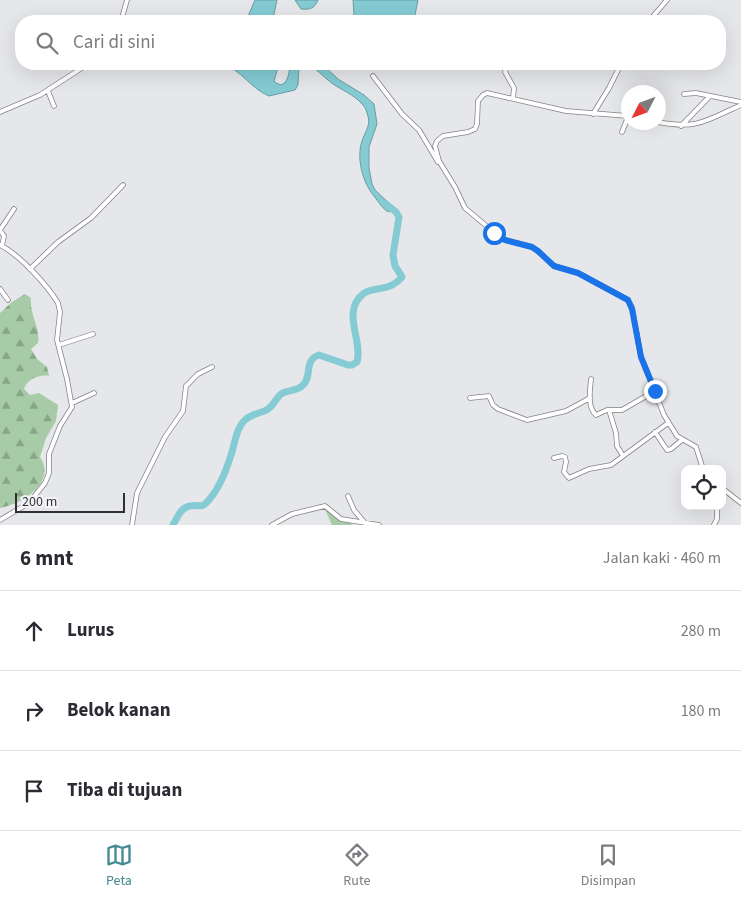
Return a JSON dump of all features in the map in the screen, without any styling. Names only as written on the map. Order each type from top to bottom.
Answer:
[{"type":"street","points":[[123,15],[127,0]]},
{"type":"street","points":[[654,15],[667,0]]},
{"type":"street","points":[[0,112],[48,91],[79,70]]},
{"type":"street","points":[[506,70],[505,72],[514,88],[513,98]]},
{"type":"street","points":[[593,114],[618,70]]},
{"type":"street","points":[[374,76],[402,114],[420,130],[456,187],[466,210],[500,238],[532,247],[554,266],[578,273],[628,300],[632,309],[641,357],[668,423],[674,433],[682,440],[696,447],[702,465]]},
{"type":"street","points":[[48,91],[54,106]]},
{"type":"street","points":[[684,94],[694,92],[741,104]]},
{"type":"street","points":[[441,165],[436,149],[437,141],[446,135],[468,132],[474,129],[477,122],[477,104],[481,97],[490,93],[566,111],[621,116]]},
{"type":"street","points":[[681,126],[710,96]]},
{"type":"street","points":[[666,123],[690,126],[708,120],[741,104]]},
{"type":"street","points":[[30,269],[58,242],[91,218],[123,185]]},
{"type":"street","points":[[0,520],[30,503],[45,483],[49,473],[49,454],[72,403],[59,345],[58,303],[30,269],[15,255],[1,246],[4,236],[0,230],[14,208]]},
{"type":"street","points":[[0,289],[8,300]]},
{"type":"street","points":[[59,345],[93,334]]},
{"type":"street","points":[[132,525],[137,493],[165,436],[183,411],[186,386],[198,374],[212,367]]},
{"type":"street","points":[[591,379],[590,398],[595,415],[610,410],[622,410],[655,391]]},
{"type":"street","points":[[72,403],[94,393]]},
{"type":"street","points":[[470,398],[489,396],[498,410],[527,420],[566,410],[590,398]]},
{"type":"street","points":[[610,410],[616,433],[616,446],[623,456]]},
{"type":"street","points":[[554,458],[565,457],[564,472],[570,478],[589,469],[608,467],[668,423]]},
{"type":"street","points":[[655,432],[667,450],[682,440]]},
{"type":"street","points":[[726,491],[741,503]]},
{"type":"street","points":[[348,496],[354,510],[365,523]]},
{"type":"street","points":[[272,525],[292,514],[324,506],[341,519],[379,525]]},
{"type":"street","points":[[714,525],[718,519],[717,510]]},
{"type":"green space","points":[[25,294],[31,298],[38,332],[38,343],[31,349],[37,359],[47,367],[49,376],[34,378],[28,382],[24,389],[30,395],[39,393],[58,405],[56,421],[46,438],[40,457],[44,466],[41,484],[27,497],[9,506],[0,508],[0,313]]},
{"type":"green space","points":[[325,509],[349,519],[352,525],[332,525]]},
{"type":"water","points":[[255,0],[277,0],[274,15],[249,15]]},
{"type":"water","points":[[295,0],[318,0],[314,7],[301,9]]},
{"type":"water","points":[[353,0],[418,0],[415,15],[354,15]]},
{"type":"water","points":[[235,70],[277,70],[274,81],[281,85],[287,78],[289,70],[299,70],[298,85],[295,90],[269,96],[257,89]]},
{"type":"water","points":[[317,70],[328,70],[374,104],[377,124],[369,147],[369,168],[375,190],[392,206],[389,212],[370,191],[360,163],[360,148],[369,121],[365,107]]},
{"type":"waterway","points":[[173,525],[184,508],[205,504],[215,492],[224,474],[242,423],[251,416],[268,409],[281,394],[302,386],[305,383],[309,365],[314,357],[319,355],[348,365],[357,362],[358,354],[353,318],[357,301],[367,291],[391,286],[402,277],[395,266],[393,255],[399,217],[386,204]]},
{"type":"route","points":[[494,233],[505,240],[532,247],[544,256],[548,262],[559,269],[578,273],[628,300],[632,309],[641,357],[655,391]]}]
